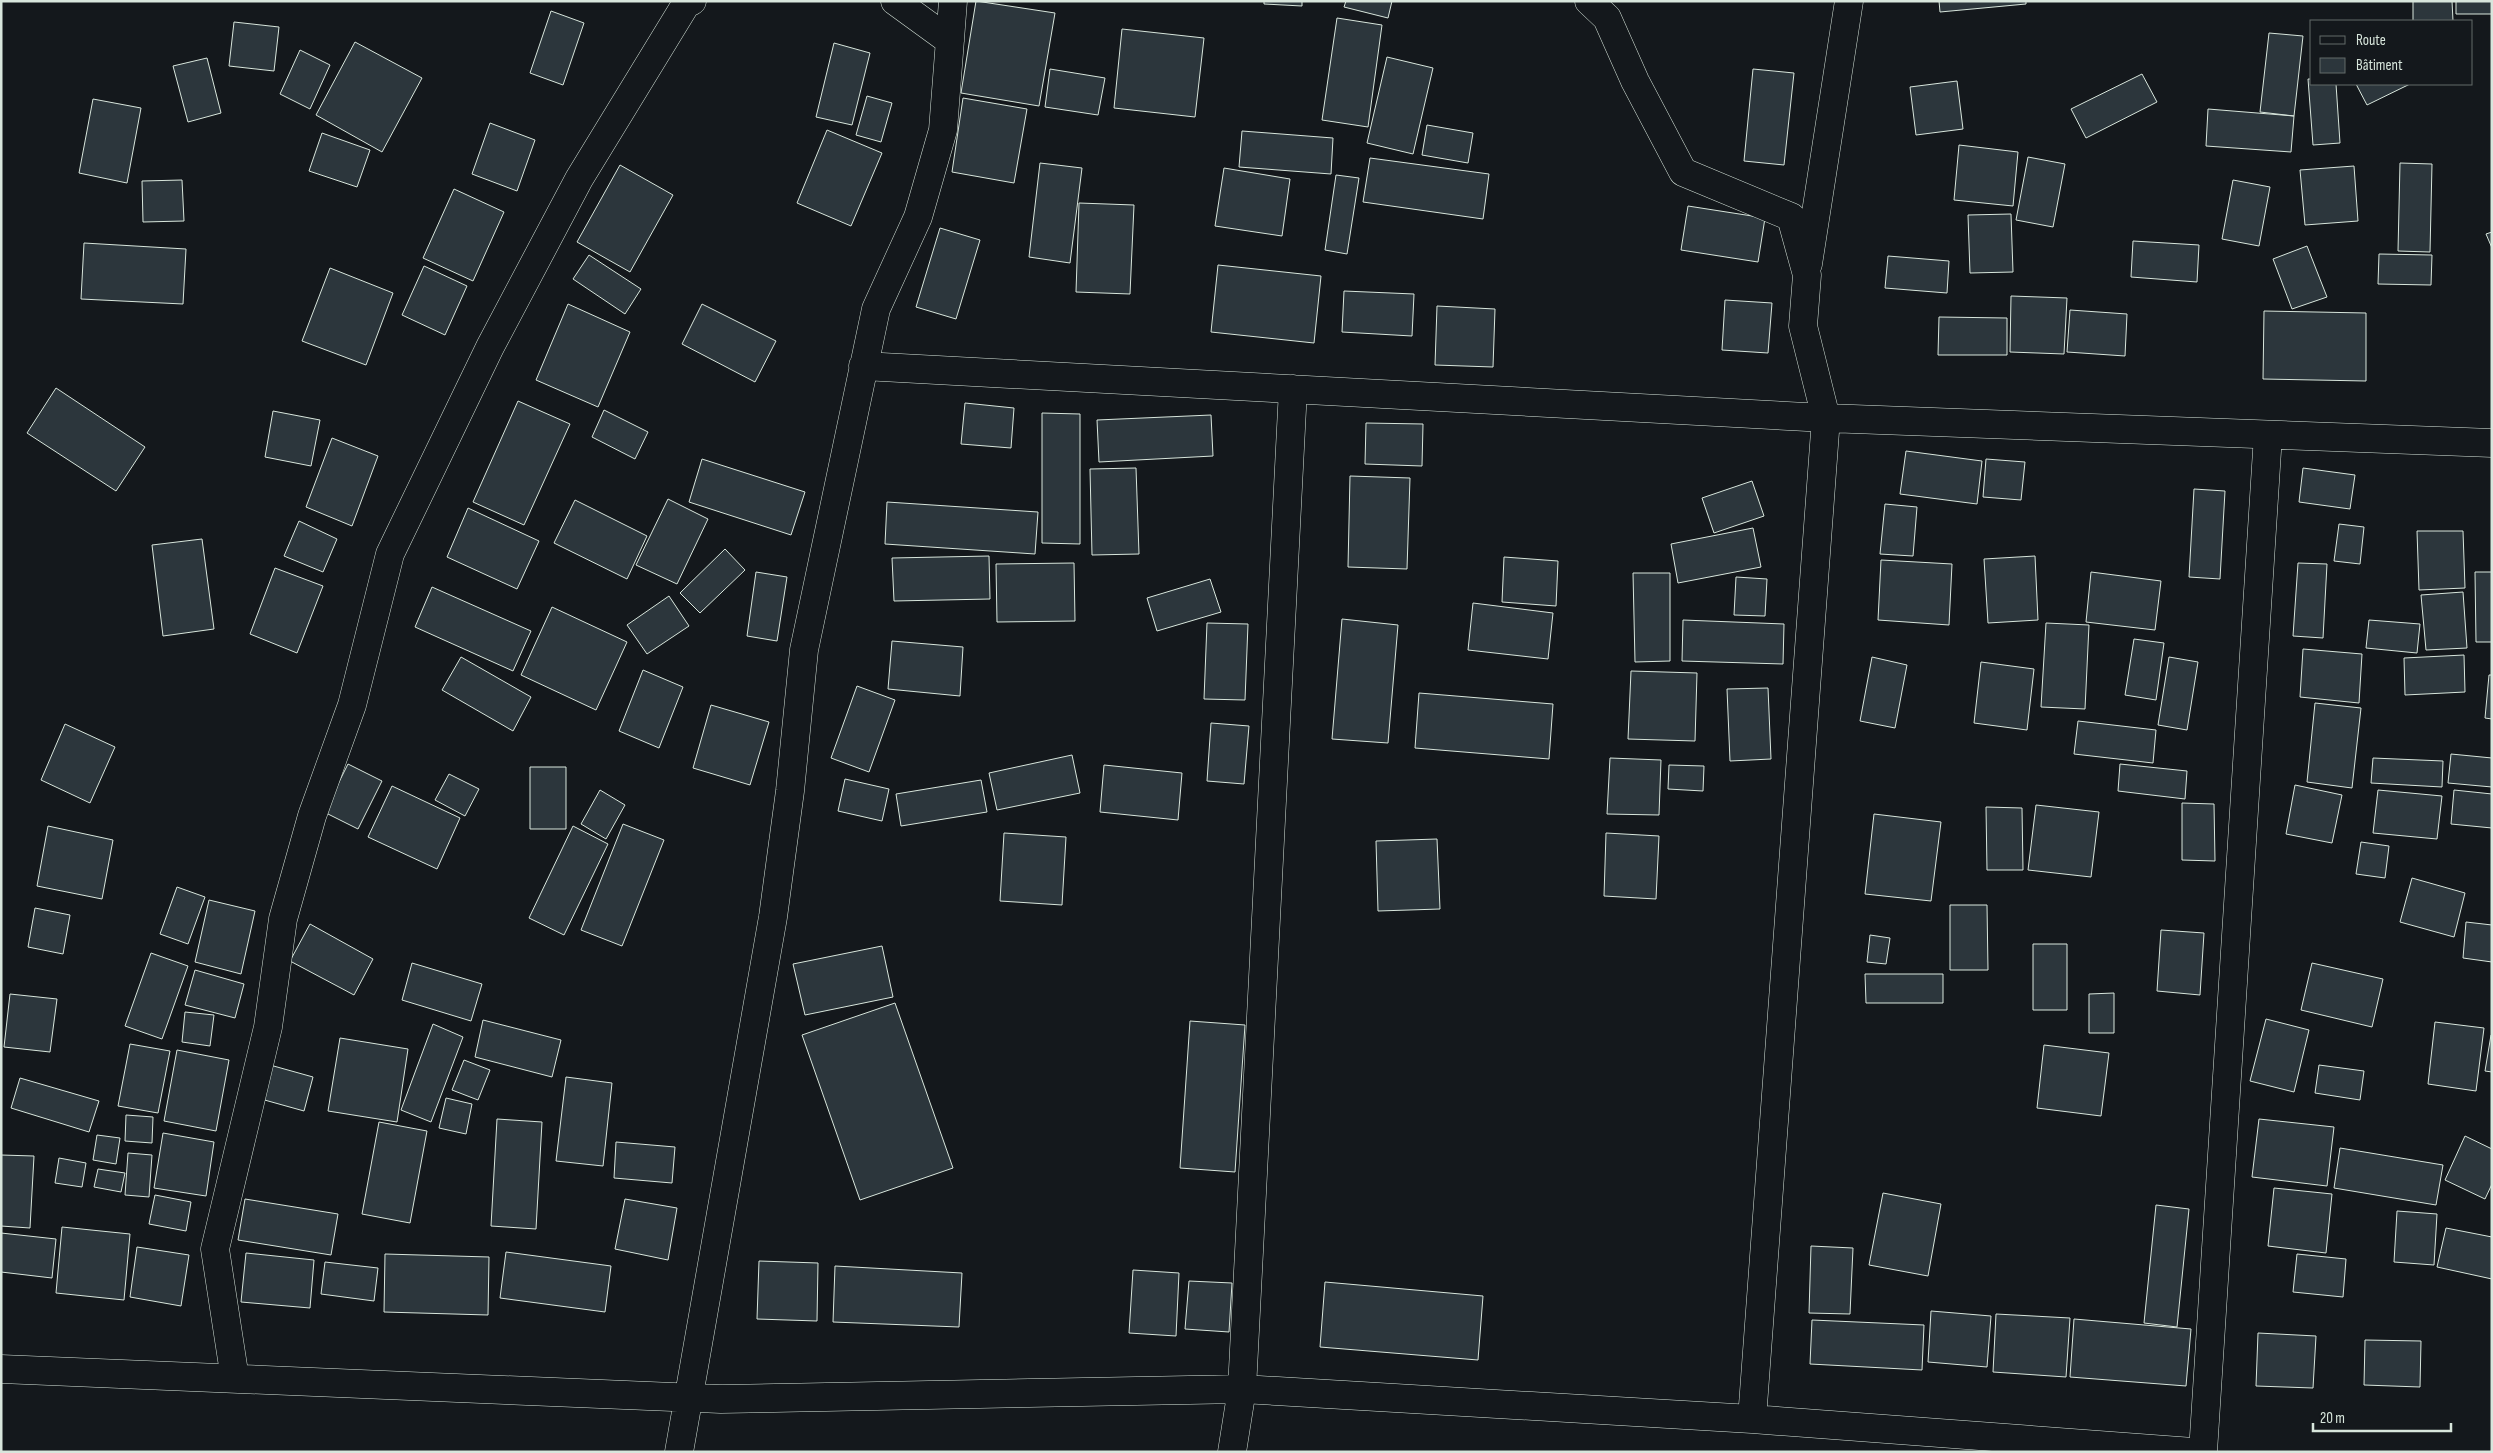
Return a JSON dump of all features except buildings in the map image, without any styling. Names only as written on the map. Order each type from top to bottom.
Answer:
[{"type":"street","points":[[678,1452],[773,918],[790,791],[804,650],[876,309],[918,217],[943,130],[953,1]]},
{"type":"street","points":[[1589,1],[1607,18],[1635,81],[1683,172],[1791,217],[1807,274]]},
{"type":"street","points":[[1752,1419],[1826,418],[1803,326],[1807,274],[1850,1]]},
{"type":"street","points":[[235,1379],[215,1248],[268,1027],[283,919],[312,816],[352,705],[390,554],[490,347],[579,179],[688,2]]},
{"type":"street","points":[[899,2],[950,41]]},
{"type":"street","points":[[863,366],[1826,418],[2492,443]]},
{"type":"street","points":[[1232,1452],[1242,1389],[1293,389]]},
{"type":"street","points":[[2203,1452],[2268,435]]},
{"type":"street","points":[[1,1369],[721,1399],[1242,1389],[1752,1419],[2053,1446],[2193,1452]]}]
